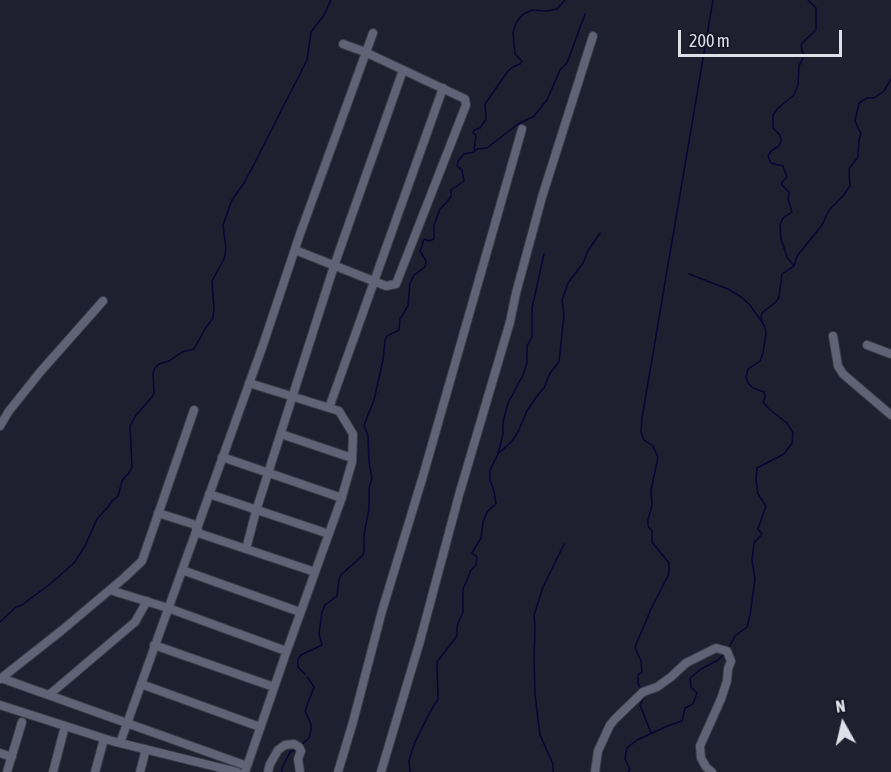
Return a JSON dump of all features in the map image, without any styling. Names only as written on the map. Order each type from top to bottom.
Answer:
[{"type":"street","points":[[120,743],[373,33]]},
{"type":"street","points":[[381,772],[510,322],[542,197],[593,36]]},
{"type":"street","points":[[295,250],[386,286],[396,284],[466,105],[465,99],[443,88],[343,44]]},
{"type":"street","points":[[246,549],[256,510],[334,266],[403,70]]},
{"type":"street","points":[[329,408],[443,88]]},
{"type":"street","points":[[338,772],[382,611],[522,129]]},
{"type":"street","points":[[0,426],[41,371],[103,301]]},
{"type":"street","points":[[833,336],[838,366],[843,374],[891,415]]},
{"type":"street","points":[[867,345],[891,354]]},
{"type":"street","points":[[1,679],[128,723],[246,769],[342,498],[352,458],[353,434],[339,411],[249,383]]},
{"type":"street","points":[[1,679],[110,590],[141,561],[194,410]]},
{"type":"street","points":[[281,434],[352,458]]},
{"type":"street","points":[[222,457],[342,498]]},
{"type":"street","points":[[209,494],[328,534]]},
{"type":"street","points":[[158,513],[196,525],[196,529],[201,534],[315,572]]},
{"type":"street","points":[[182,570],[300,612]]},
{"type":"street","points":[[110,590],[168,608],[286,651]]},
{"type":"street","points":[[49,695],[135,622],[147,601]]},
{"type":"street","points":[[154,645],[274,687]]},
{"type":"street","points":[[595,772],[598,751],[615,719],[643,692],[657,687],[686,663],[716,648],[727,651],[731,661],[721,699],[700,746],[701,758],[712,772]]},
{"type":"street","points":[[141,684],[260,727]]},
{"type":"street","points":[[0,705],[105,739],[217,769],[237,772]]},
{"type":"street","points":[[7,772],[22,722]]},
{"type":"street","points":[[53,772],[65,726]]},
{"type":"street","points":[[95,772],[105,739]]},
{"type":"street","points":[[268,772],[278,750],[285,744],[294,744],[301,751],[298,759],[300,772]]},
{"type":"street","points":[[140,772],[146,749]]},
{"type":"street","points":[[0,753],[12,756]]},
{"type":"waterway","points":[[0,622],[74,563],[85,546],[97,519],[118,496],[122,481],[132,467],[130,426],[154,393],[155,368],[182,352],[194,349],[213,318],[212,281],[224,259],[226,249],[223,225],[232,200],[251,170],[307,60],[311,32],[324,15],[331,0]]},
{"type":"waterway","points":[[474,150],[476,135],[473,133],[486,119],[485,104],[508,71],[522,61],[515,54],[513,33],[516,23],[522,15],[532,10],[557,9],[565,0]]},
{"type":"waterway","points":[[641,690],[638,683],[638,675],[642,672],[641,661],[635,647],[669,574],[669,563],[652,542],[652,531],[648,526],[652,505],[651,490],[658,457],[653,446],[644,440],[641,432],[642,418],[713,0]]},
{"type":"waterway","points":[[794,266],[787,257],[781,239],[780,225],[783,218],[792,212],[788,199],[789,192],[782,185],[787,177],[783,166],[771,163],[768,156],[781,141],[780,135],[773,128],[773,115],[794,95],[798,85],[799,66],[804,56],[801,44],[816,30],[816,8],[808,0]]},
{"type":"waterway","points":[[305,674],[298,667],[298,659],[301,655],[322,645],[319,634],[325,605],[337,596],[341,575],[363,555],[369,509],[369,488],[372,478],[368,436],[364,425],[374,400],[385,340],[387,336],[399,330],[400,319],[408,306],[410,283],[414,275],[425,267],[426,261],[420,251],[424,239],[429,241],[434,239],[434,225],[440,209],[451,196],[451,190],[464,181],[462,170],[457,166],[464,154],[487,148],[518,124],[534,116],[547,100],[560,70],[567,63],[585,14]]},
{"type":"waterway","points":[[728,649],[735,636],[747,627],[750,615],[755,579],[752,560],[754,543],[762,534],[758,529],[766,506],[758,494],[757,468],[784,454],[792,443],[793,433],[787,423],[763,402],[764,392],[753,388],[746,377],[748,369],[760,361],[763,353],[766,333],[761,316],[779,297],[782,274],[794,266],[797,256],[822,225],[829,210],[850,186],[849,169],[858,157],[861,134],[855,121],[859,103],[867,98],[874,98],[884,91],[891,79]]},
{"type":"waterway","points":[[499,453],[518,432],[527,411],[559,362],[564,315],[562,300],[568,283],[583,263],[600,233]]},
{"type":"waterway","points":[[410,772],[409,761],[415,742],[438,699],[437,662],[457,636],[457,626],[463,612],[463,589],[471,570],[476,565],[477,557],[472,553],[481,538],[487,512],[496,504],[490,470],[498,454],[508,403],[523,375],[527,362],[527,346],[532,337],[532,308],[544,254]]},
{"type":"waterway","points":[[689,274],[728,289],[741,297],[762,322]]},
{"type":"waterway","points":[[553,772],[553,764],[540,735],[535,694],[534,615],[543,587],[564,544]]},
{"type":"waterway","points":[[628,772],[630,769],[625,759],[627,748],[637,740],[682,721],[685,708],[693,704],[697,693],[691,687],[690,678],[725,653]]},
{"type":"waterway","points":[[301,745],[309,738],[311,729],[305,711],[314,687],[307,677]]},
{"type":"waterway","points":[[644,697],[640,705],[651,733]]},
{"type":"waterway","points":[[282,772],[290,752],[295,750]]}]
